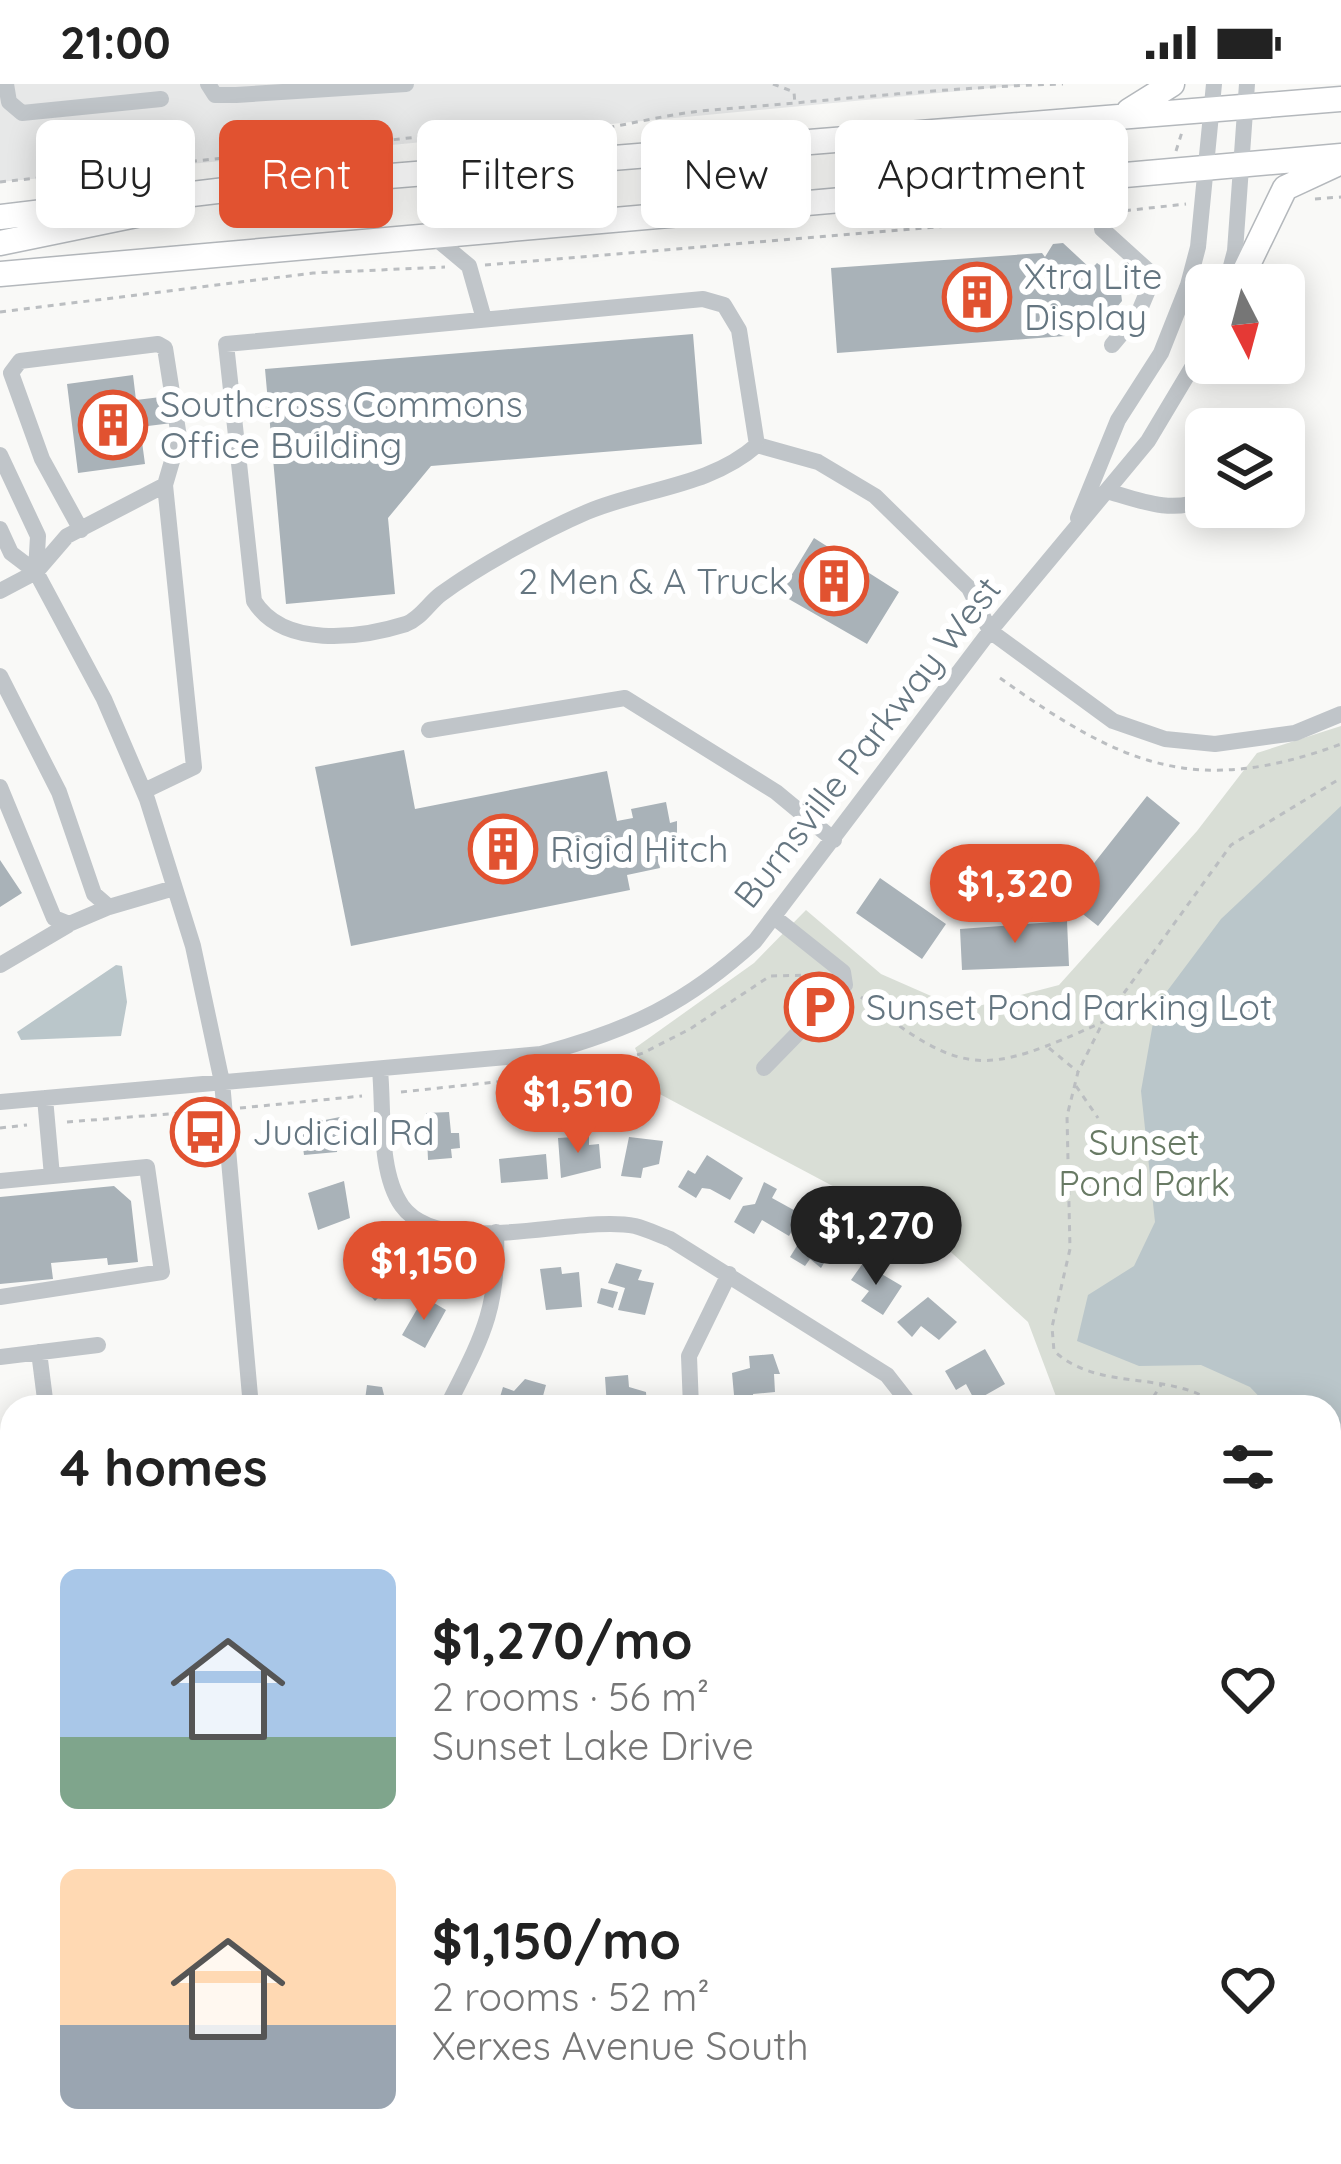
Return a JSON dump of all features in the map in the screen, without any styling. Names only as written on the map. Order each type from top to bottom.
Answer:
[{"type":"highway","points":[[1116,118],[1172,84]]},
{"type":"highway","points":[[393,176],[1116,118],[1246,96],[1341,100]]},
{"type":"highway","points":[[0,274],[1206,166],[1341,159]]},
{"type":"highway","points":[[1248,264],[1285,188],[1341,159]]},
{"type":"highway","points":[[0,217],[219,191]]},
{"type":"highway","points":[[0,243],[219,193]]},
{"type":"street","points":[[6,84],[9,102],[22,113],[161,99]]},
{"type":"street","points":[[208,84],[215,94],[236,95],[406,84]]},
{"type":"street","points":[[1231,264],[1246,96]]},
{"type":"street","name":"Burnsville Parkway West","points":[[1071,535],[1118,420],[1176,322],[1198,247],[1206,166],[1205,102]]},
{"type":"street","points":[[1102,228],[1154,276],[1138,314],[1112,345]]},
{"type":"street","points":[[432,235],[469,266],[484,319]]},
{"type":"street","points":[[703,299],[724,305],[739,330],[758,445],[731,468],[586,512],[442,594],[410,623],[294,634],[267,622],[254,601],[226,344],[703,299]]},
{"type":"street","points":[[80,530],[42,459],[11,366],[20,361],[158,344],[165,348],[179,437],[165,485],[194,767],[144,790]]},
{"type":"street","name":"Burnsville Parkway West","points":[[0,1102],[541,1054],[622,1032],[712,980],[774,917],[990,631],[1170,410],[1185,382]]},
{"type":"street","points":[[758,445],[818,461],[875,496],[969,588],[990,631],[1113,721],[1165,739],[1235,742],[1295,733],[1341,714]]},
{"type":"street","points":[[0,455],[38,536],[36,572]]},
{"type":"street","points":[[0,591],[36,572],[67,536],[165,485]]},
{"type":"street","points":[[1107,491],[1155,506],[1185,506]]},
{"type":"street","points":[[0,529],[11,553],[36,572],[104,699],[144,790],[193,946],[222,1082],[250,1395]]},
{"type":"street","points":[[0,676],[59,792],[94,894],[109,907]]},
{"type":"street","points":[[429,730],[625,698],[776,792],[834,840]]},
{"type":"street","points":[[0,787],[54,918],[69,924]]},
{"type":"street","points":[[0,965],[69,924],[174,887]]},
{"type":"street","points":[[764,1068],[844,986],[843,972],[774,917]]},
{"type":"street","points":[[380,1070],[389,1177],[401,1205],[418,1222],[496,1232],[632,1225],[670,1239],[729,1274],[886,1375],[902,1395]]},
{"type":"street","points":[[45,1098],[52,1176]]},
{"type":"street","points":[[0,1181],[147,1167],[162,1271],[0,1297]]},
{"type":"street","points":[[453,1395],[490,1320],[498,1278],[496,1232]]},
{"type":"street","points":[[691,1395],[689,1356],[729,1274]]},
{"type":"street","points":[[0,1357],[98,1345]]},
{"type":"street","points":[[39,1352],[44,1395]]},
{"type":"path","points":[[773,84],[794,92],[796,106]]},
{"type":"path","points":[[0,182],[511,127],[570,132],[640,126],[712,110],[1063,84]]},
{"type":"path","points":[[1170,170],[1205,102]]},
{"type":"path","points":[[1300,200],[1341,197]]},
{"type":"path","points":[[1128,210],[1166,205]]},
{"type":"path","points":[[0,312],[313,273],[1010,228]]},
{"type":"path","points":[[1201,1395],[1186,1386],[1085,1371],[1070,1365],[1051,1340],[1070,1249],[1066,1116],[1078,1072],[1103,1022],[1232,845],[1341,778]]},
{"type":"path","points":[[1047,1047],[1078,1072]]},
{"type":"path","points":[[1074,1085],[1099,1118]]},
{"type":"path","points":[[1154,1395],[1162,1383]]},
{"type":"shaded area","points":[[0,84],[1034,84],[617,124],[417,120],[417,142],[393,145],[393,120],[219,120],[219,161],[195,164],[195,120],[36,120],[36,179],[0,182]]},
{"type":"shaded area","points":[[1341,806],[1341,1395],[1258,1395],[1201,1365],[1139,1366],[1077,1341],[1088,1295],[1134,1266],[1155,1222],[1141,1091],[1156,1006],[1221,919]]},
{"type":"shaded area","points":[[116,965],[122,966],[127,1002],[121,1036],[21,1040],[17,1032]]},
{"type":"green space","name":"Sunset Pond Park","points":[[1341,726],[1341,1395],[1055,1395],[1028,1322],[942,1244],[654,1091],[635,1048],[754,963],[806,910],[881,974],[963,1010],[1059,985],[1197,831],[1257,753]]},
{"type":"building","name":"Xtra Lite Display","points":[[1063,243],[1091,269],[1097,263],[1113,274],[1107,282],[1121,293],[1122,301],[1102,325],[1093,325],[1082,314],[1065,336],[837,353],[831,268],[1042,253],[1045,257],[1053,244]]},
{"type":"building","points":[[693,334],[702,444],[431,466],[388,518],[395,594],[286,604],[265,369]]},
{"type":"building","name":"Southcross Commons Office Building","points":[[133,375],[136,400],[169,396],[172,423],[140,427],[145,464],[78,473],[67,384]]},
{"type":"building","name":"2 Men & A Truck","points":[[814,538],[899,592],[867,644],[780,594]]},
{"type":"building","name":"Rigid Hitch","points":[[404,750],[415,809],[607,771],[617,821],[633,818],[631,809],[666,802],[670,823],[677,821],[677,858],[659,862],[660,868],[627,875],[630,890],[351,946],[315,767]]},
{"type":"building","points":[[1147,796],[1180,823],[1098,926],[1065,900]]},
{"type":"building","points":[[0,860],[22,893],[0,907]]},
{"type":"building","points":[[880,878],[946,924],[922,959],[856,913]]},
{"type":"building","points":[[1067,921],[1069,966],[962,970],[960,929]]},
{"type":"building","points":[[449,1112],[451,1133],[459,1133],[460,1148],[451,1149],[452,1158],[428,1160],[426,1113]]},
{"type":"building","points":[[340,1117],[337,1152],[304,1155],[300,1125]]},
{"type":"building","points":[[589,1136],[589,1145],[599,1144],[601,1168],[561,1178],[558,1138]]},
{"type":"building","points":[[629,1137],[663,1141],[659,1164],[643,1168],[641,1178],[621,1176]]},
{"type":"building","points":[[546,1154],[548,1179],[501,1183],[499,1159]]},
{"type":"building","points":[[707,1155],[743,1178],[730,1200],[702,1188],[696,1198],[678,1187],[688,1170],[695,1174]]},
{"type":"building","points":[[344,1181],[350,1218],[318,1230],[308,1193]]},
{"type":"building","points":[[764,1182],[777,1189],[772,1198],[801,1214],[789,1236],[762,1220],[754,1234],[734,1222],[743,1206],[755,1204]]},
{"type":"building","points":[[114,1186],[131,1201],[138,1262],[108,1265],[107,1258],[51,1263],[53,1279],[0,1284],[0,1197]]},
{"type":"building","points":[[810,1225],[837,1242],[821,1268],[810,1259],[805,1266],[790,1257]]},
{"type":"building","points":[[371,1235],[385,1250],[372,1261],[393,1284],[375,1301],[345,1268]]},
{"type":"building","points":[[616,1263],[642,1270],[638,1280],[654,1283],[645,1315],[618,1310],[625,1288],[608,1283]]},
{"type":"building","points":[[863,1263],[902,1286],[883,1315],[861,1301],[869,1291],[851,1280]]},
{"type":"building","points":[[561,1267],[562,1274],[579,1272],[582,1307],[546,1310],[540,1269]]},
{"type":"building","points":[[601,1288],[618,1292],[613,1308],[597,1303]]},
{"type":"building","points":[[424,1297],[446,1310],[425,1348],[402,1335]]},
{"type":"building","points":[[928,1297],[957,1322],[939,1340],[921,1326],[912,1337],[897,1322]]},
{"type":"building","points":[[985,1349],[1005,1384],[986,1395],[972,1395],[966,1384],[956,1390],[945,1371]]},
{"type":"building","points":[[773,1354],[780,1374],[774,1374],[775,1392],[734,1395],[732,1373],[750,1368],[749,1356]]},
{"type":"building","points":[[628,1375],[629,1387],[646,1395],[606,1395],[605,1377]]},
{"type":"building","points":[[525,1379],[546,1385],[543,1395],[501,1395],[503,1387],[514,1391]]},
{"type":"building","points":[[367,1385],[382,1387],[384,1395],[366,1395]]},
{"type":"place","name":"Xtra Lite Display","points":[[977,297]]},
{"type":"place","name":"Southcross Commons Office Building","points":[[113,425]]},
{"type":"place","name":"2 Men & A Truck","points":[[834,581]]},
{"type":"place","name":"Rigid Hitch","points":[[503,849]]},
{"type":"place","name":"Sunset Pond Parking Lot","points":[[819,1007]]},
{"type":"place","name":"Judicial Rd","points":[[205,1132]]}]
